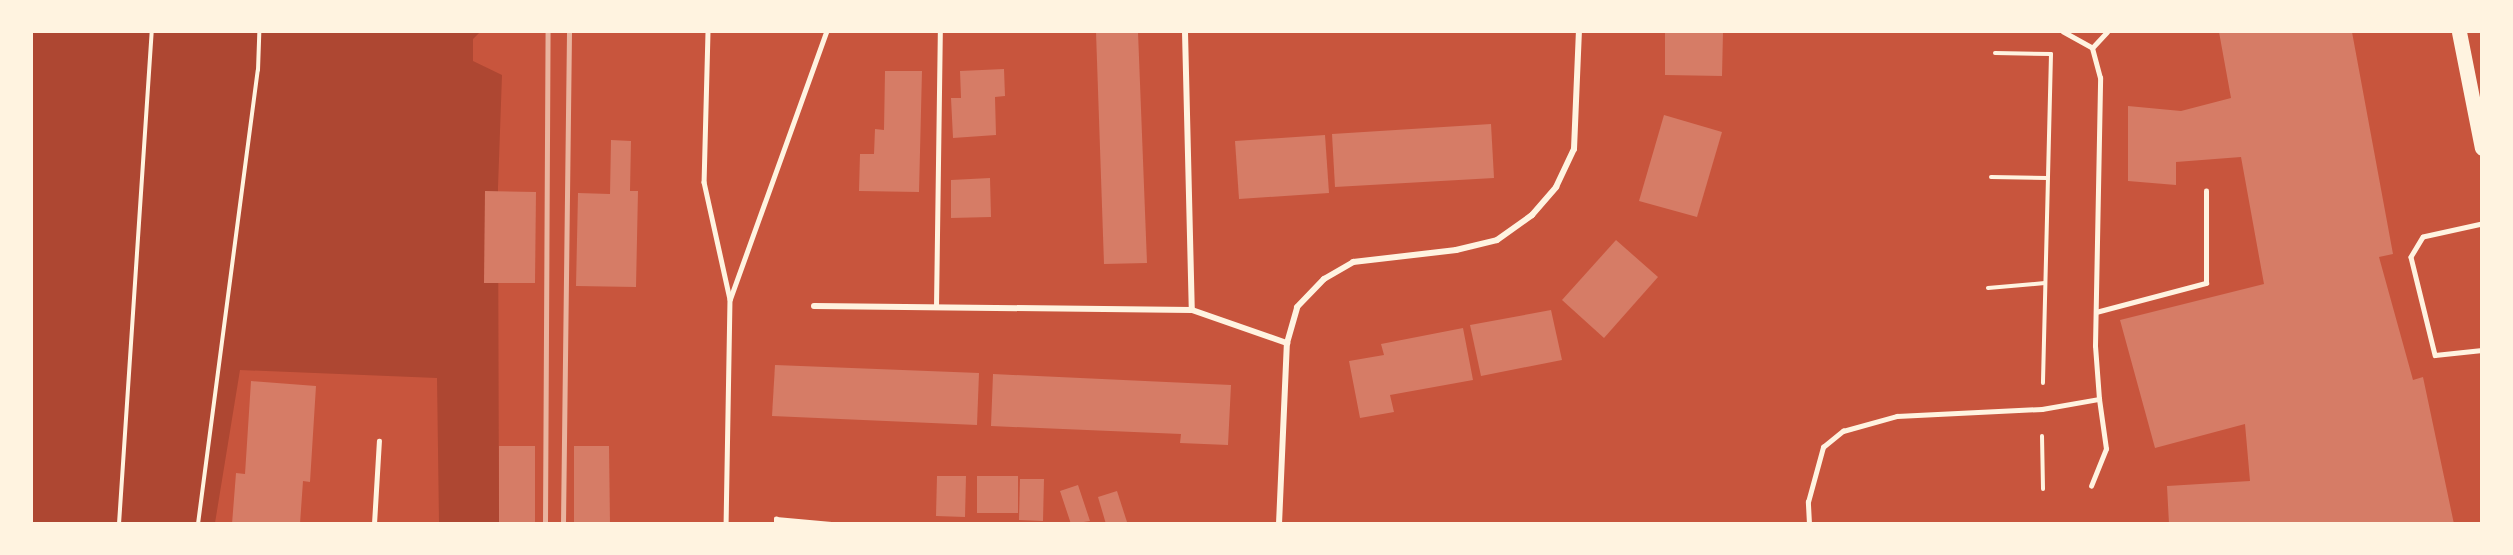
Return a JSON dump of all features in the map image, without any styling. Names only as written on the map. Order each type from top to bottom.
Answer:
[{"type":"main road","points":[[2459,32],[2481,148]]},
{"type":"street","points":[[1185,32],[1192,310]]},
{"type":"street","points":[[1279,524],[1287,343],[1297,307],[1324,279],[1353,262],[1456,250],[1497,240],[1532,215],[1556,187],[1574,149],[1579,32]]},
{"type":"street","points":[[814,306],[1192,310],[1287,343]]},
{"type":"lane","points":[[708,32],[704,182],[730,299],[726,524]]},
{"type":"lane","points":[[730,299],[826,32]]},
{"type":"lane","points":[[936,307],[940,32]]},
{"type":"lane","points":[[2063,32],[2092,48],[2100,78],[2096,312],[2099,399],[2106,449],[2091,486]]},
{"type":"lane","points":[[2092,48],[2107,32]]},
{"type":"lane","points":[[2096,312],[2206,284],[2206,190]]},
{"type":"lane","points":[[2481,224],[2423,237],[2411,257],[2434,355],[2481,350]]},
{"type":"lane","points":[[1809,524],[1808,502],[1823,447],[1843,431],[1897,416],[2042,409],[2099,399]]},
{"type":"lane","points":[[374,524],[379,441]]},
{"type":"lane","points":[[776,524],[777,519],[831,524]]},
{"type":"path","points":[[119,524],[152,32]]},
{"type":"path","points":[[198,524],[239,222],[260,32]]},
{"type":"path","points":[[1995,53],[2051,54],[2043,384]]},
{"type":"path","points":[[1991,177],[2047,178]]},
{"type":"path","points":[[1988,288],[2045,283]]},
{"type":"path","points":[[2042,426],[2043,489]]},
{"type":"shaded area","points":[[32,32],[480,32],[473,39],[473,61],[502,75],[498,187],[499,523],[439,523],[437,378],[240,370],[215,523],[32,523]]},
{"type":"building","points":[[1096,32],[1138,32],[1147,263],[1104,264]]},
{"type":"building","points":[[1665,32],[1723,32],[1722,76],[1665,75]]},
{"type":"building","points":[[2219,32],[2352,32],[2393,254],[2379,257],[2413,380],[2423,377],[2454,524],[2169,524],[2167,486],[2250,481],[2245,424],[2155,448],[2120,320],[2264,284],[2241,157],[2176,162],[2176,185],[2128,181],[2128,106],[2181,111],[2231,98]]},
{"type":"building","points":[[1004,69],[1005,96],[995,97],[996,135],[953,138],[951,98],[961,98],[960,71]]},
{"type":"building","points":[[885,71],[922,71],[919,192],[859,191],[860,154],[874,154],[875,129],[884,130]]},
{"type":"building","points":[[1664,115],[1722,132],[1697,217],[1639,201]]},
{"type":"building","points":[[1491,124],[1494,178],[1335,187],[1332,134]]},
{"type":"building","points":[[1325,135],[1329,193],[1239,199],[1235,141]]},
{"type":"building","points":[[611,140],[631,141],[630,191],[638,191],[636,287],[576,286],[578,193],[610,194]]},
{"type":"building","points":[[990,178],[991,217],[951,218],[951,180]]},
{"type":"building","points":[[485,191],[536,192],[535,283],[484,283]]},
{"type":"building","points":[[1616,240],[1658,277],[1604,338],[1562,300]]},
{"type":"building","points":[[1551,310],[1562,360],[1481,376],[1470,325]]},
{"type":"building","points":[[1463,328],[1473,380],[1390,395],[1394,412],[1360,418],[1349,361],[1384,355],[1381,344]]},
{"type":"building","points":[[775,365],[979,373],[977,425],[772,416]]},
{"type":"building","points":[[993,374],[1231,385],[1228,445],[1180,443],[1181,434],[991,426]]},
{"type":"building","points":[[251,381],[316,386],[310,482],[303,481],[300,524],[232,524],[236,473],[245,474]]},
{"type":"building","points":[[499,446],[535,446],[535,524],[499,524]]},
{"type":"building","points":[[574,446],[609,446],[610,524],[574,524]]},
{"type":"building","points":[[937,476],[966,476],[965,517],[936,516]]},
{"type":"building","points":[[977,476],[1018,476],[1018,513],[977,513]]},
{"type":"building","points":[[1020,479],[1044,479],[1043,521],[1019,520]]},
{"type":"building","points":[[1078,485],[1090,521],[1071,524],[1060,491]]},
{"type":"building","points":[[1117,491],[1127,522],[1106,524],[1098,497]]},
{"type":"railway","points":[[545,524],[548,32]]},
{"type":"railway","points":[[563,524],[569,32]]}]
